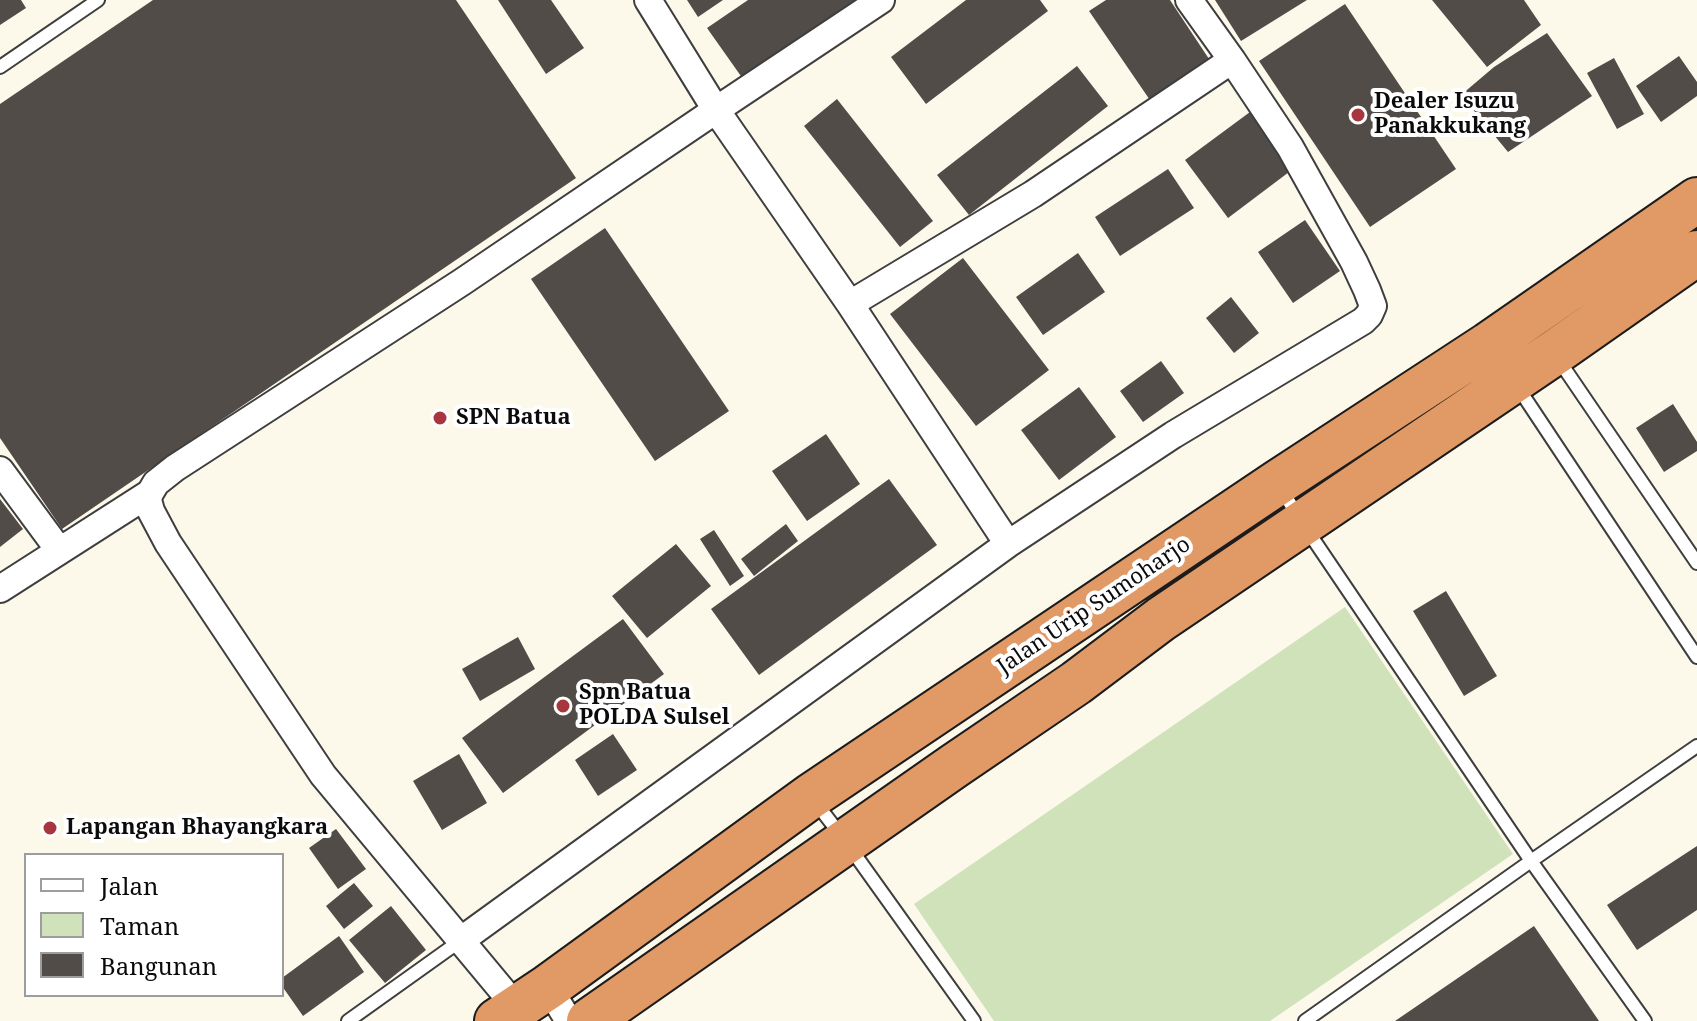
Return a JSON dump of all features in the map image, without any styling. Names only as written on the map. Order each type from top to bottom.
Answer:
[{"type":"highway","name":"Jalan Urip Sumoharjo","points":[[533,1009],[811,796],[1529,318],[1697,200]]},
{"type":"highway","points":[[589,1021],[1076,683],[1161,619],[1697,253]]},
{"type":"highway","points":[[1044,640],[1076,683]]},
{"type":"street","points":[[648,0],[716,110],[850,304],[1008,544]]},
{"type":"street","points":[[533,1009],[460,941],[323,775],[168,543],[151,511],[150,493],[156,483],[175,468],[462,282],[881,0]]},
{"type":"street","points":[[460,941],[1008,544],[1173,435],[1363,321],[1371,311],[1372,303],[1354,262],[1290,147],[1189,0]]},
{"type":"street","points":[[850,304],[1033,194],[1232,60]]},
{"type":"street","points":[[1529,318],[1554,353]]},
{"type":"street","points":[[1488,345],[1513,380]]},
{"type":"street","points":[[0,470],[59,550]]},
{"type":"street","points":[[0,589],[150,493]]},
{"type":"lane","points":[[0,67],[98,0]]},
{"type":"lane","points":[[1554,353],[1697,563]]},
{"type":"lane","points":[[1513,380],[1697,657]]},
{"type":"lane","points":[[1277,483],[1531,861],[1645,1021]]},
{"type":"lane","points":[[1305,1021],[1697,746]]},
{"type":"lane","points":[[811,796],[974,1021]]},
{"type":"lane","points":[[355,1019],[460,941]]},
{"type":"green space","points":[[1345,607],[1513,854],[1270,1021],[994,1021],[914,904]]},
{"type":"building","points":[[0,0],[21,0],[26,8],[0,25]]},
{"type":"building","points":[[153,0],[456,0],[576,178],[62,529],[0,438],[0,104]]},
{"type":"building","points":[[498,0],[551,0],[584,48],[546,74]]},
{"type":"building","points":[[687,0],[723,0],[698,17]]},
{"type":"building","points":[[748,0],[857,0],[743,79],[707,28]]},
{"type":"building","points":[[966,0],[1040,0],[1048,11],[926,104],[891,57]]},
{"type":"building","points":[[1106,0],[1170,0],[1213,65],[1154,106],[1089,11]]},
{"type":"building","points":[[1215,0],[1307,0],[1241,41]]},
{"type":"building","points":[[1432,0],[1524,0],[1541,25],[1487,67]]},
{"type":"building","name":"Dealer Isuzu Panakkukang","points":[[1345,4],[1456,169],[1370,227],[1259,61]]},
{"type":"building","points":[[1547,33],[1592,96],[1508,152],[1461,95],[1494,67]]},
{"type":"building","points":[[1679,56],[1697,82],[1697,96],[1661,122],[1636,86]]},
{"type":"building","points":[[1614,58],[1644,114],[1617,129],[1587,73]]},
{"type":"building","points":[[1077,66],[1108,106],[969,215],[937,175]]},
{"type":"building","points":[[837,99],[933,221],[900,247],[804,126]]},
{"type":"building","points":[[1250,112],[1293,169],[1228,218],[1185,160]]},
{"type":"building","points":[[1168,169],[1194,208],[1120,256],[1095,217]]},
{"type":"building","points":[[1305,220],[1340,271],[1293,303],[1258,252]]},
{"type":"building","points":[[605,228],[729,411],[655,461],[531,279]]},
{"type":"building","points":[[1078,253],[1105,292],[1043,335],[1016,297]]},
{"type":"building","points":[[963,258],[1049,370],[976,426],[890,314]]},
{"type":"building","points":[[1231,297],[1259,333],[1234,353],[1206,318]]},
{"type":"building","points":[[1161,361],[1184,393],[1143,422],[1120,391]]},
{"type":"building","points":[[1079,387],[1116,437],[1059,480],[1021,430]]},
{"type":"building","points":[[1673,404],[1697,442],[1697,451],[1664,472],[1636,428]]},
{"type":"building","points":[[826,434],[860,484],[807,521],[772,471]]},
{"type":"building","points":[[889,479],[937,545],[759,675],[711,609]]},
{"type":"building","points":[[0,499],[23,529],[0,547]]},
{"type":"building","points":[[786,524],[798,541],[754,576],[741,559]]},
{"type":"building","points":[[714,530],[744,576],[730,586],[700,539]]},
{"type":"building","points":[[676,544],[711,586],[647,638],[612,596]]},
{"type":"building","points":[[1446,591],[1497,676],[1464,696],[1413,611]]},
{"type":"building","name":"Spn Batua POLDA Sulsel","points":[[623,619],[664,674],[503,793],[462,738]]},
{"type":"building","points":[[518,637],[535,669],[480,701],[462,669]]},
{"type":"building","points":[[613,734],[637,770],[598,796],[575,760]]},
{"type":"building","points":[[459,754],[487,803],[442,830],[413,781]]},
{"type":"building","points":[[336,829],[366,869],[338,889],[309,848]]},
{"type":"building","points":[[1697,846],[1697,910],[1637,950],[1607,905]]},
{"type":"building","points":[[354,883],[373,906],[344,929],[326,906]]},
{"type":"building","points":[[391,906],[426,950],[385,983],[349,940]]},
{"type":"building","points":[[1534,926],[1599,1021],[1395,1021]]},
{"type":"building","points":[[339,936],[364,972],[303,1016],[284,989],[284,977]]},
{"type":"place","name":"Dealer Isuzu Panakkukang","points":[[1358,115]]},
{"type":"place","name":"SPN Batua","points":[[440,418]]},
{"type":"place","name":"Spn Batua POLDA Sulsel","points":[[563,706]]},
{"type":"place","name":"Lapangan Bhayangkara","points":[[50,828]]}]
